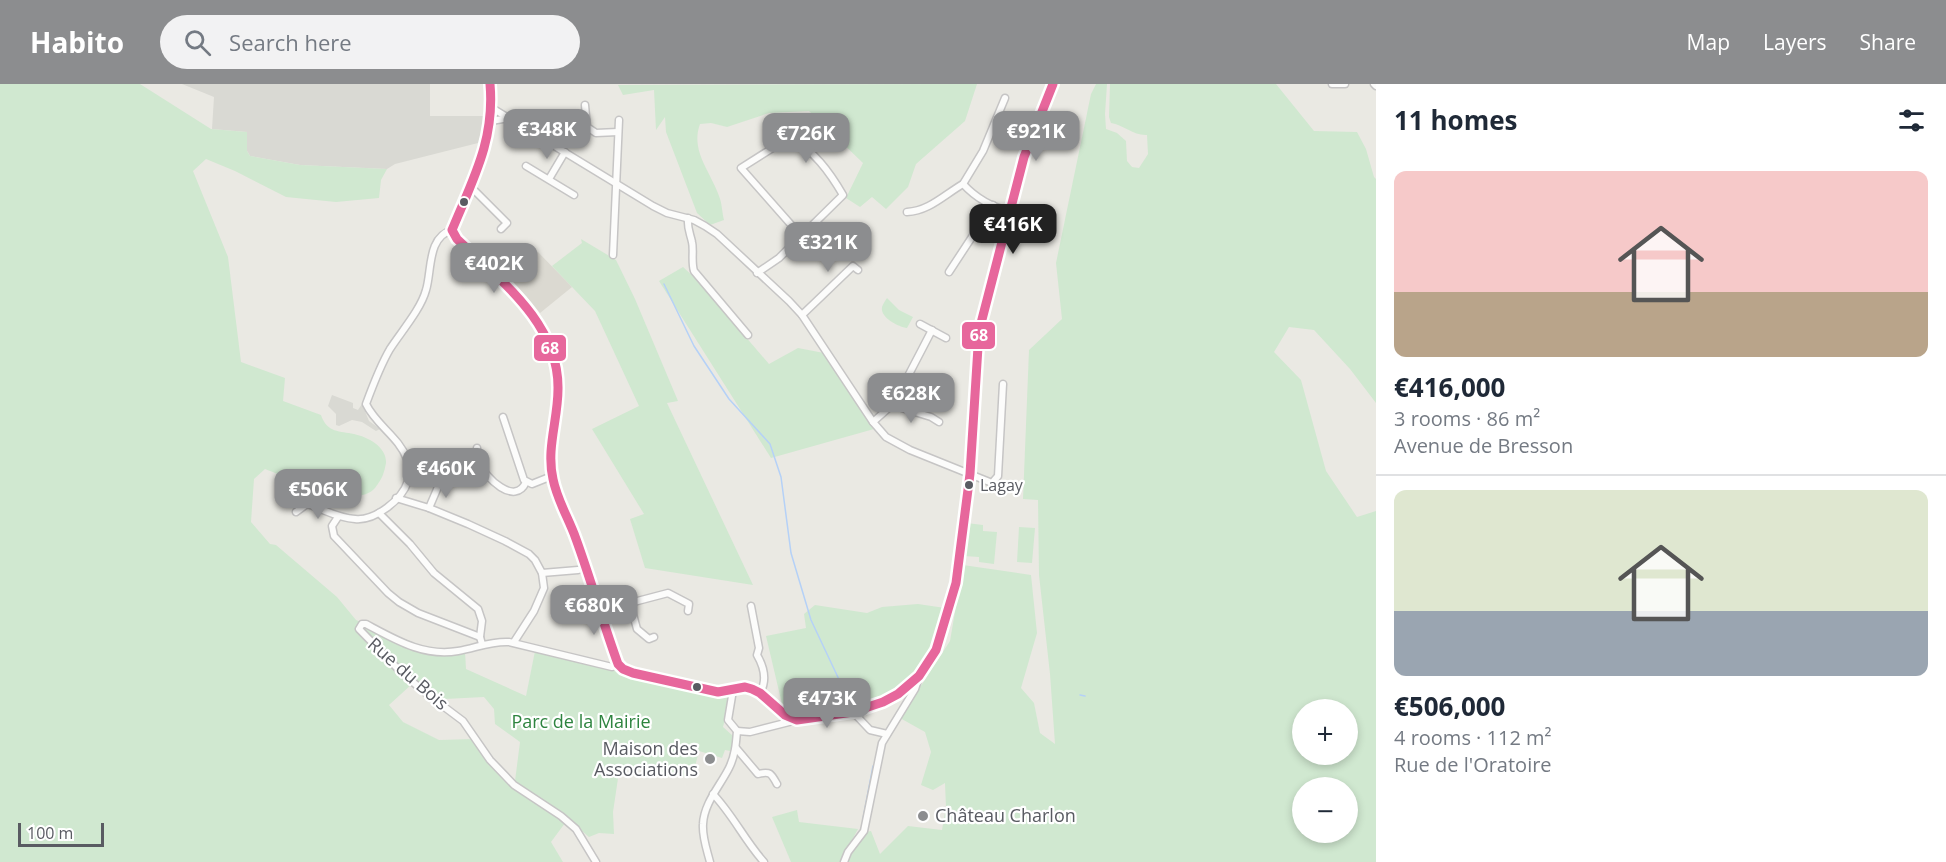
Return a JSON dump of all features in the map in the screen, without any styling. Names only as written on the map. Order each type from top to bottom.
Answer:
[{"type":"street","points":[[452,231],[481,162],[491,121],[489,84]]},
{"type":"street","points":[[1332,84],[1345,84]]},
{"type":"street","points":[[844,862],[848,852],[864,831],[882,743],[936,650],[954,597],[970,474],[978,331],[1024,157],[1050,85]]},
{"type":"street","points":[[907,212],[920,211],[928,207],[963,184],[983,151],[1005,98]]},
{"type":"street","points":[[585,105],[587,127],[596,133],[618,132]]},
{"type":"street","points":[[492,108],[653,206],[688,218],[717,234],[802,315],[873,422],[886,437],[910,450],[992,483],[998,476],[1003,384]]},
{"type":"street","points":[[491,121],[509,118]]},
{"type":"street","points":[[613,255],[619,120]]},
{"type":"street","points":[[757,273],[779,258],[843,195],[815,155],[790,137],[741,168],[801,236]]},
{"type":"street","points":[[549,179],[565,152]]},
{"type":"street","points":[[526,166],[574,195]]},
{"type":"street","points":[[963,184],[972,194],[1010,211]]},
{"type":"street","points":[[470,186],[507,223],[501,229]]},
{"type":"street","points":[[949,272],[993,205]]},
{"type":"street","points":[[688,218],[687,228],[692,242],[694,271],[748,335]]},
{"type":"street","points":[[452,231],[457,239],[529,312],[542,329],[553,353],[558,389],[550,457],[552,476],[576,538],[618,664],[633,673],[718,692],[745,687],[760,693],[785,715],[797,720]]},
{"type":"street","points":[[296,512],[307,504],[338,517],[357,520],[379,513],[404,490],[409,480],[406,457],[400,445],[373,417],[366,404],[389,352],[423,300],[427,290],[429,264],[434,248],[446,232],[452,231]]},
{"type":"street","points":[[802,315],[853,266],[858,270]]},
{"type":"street","points":[[920,324],[946,338]]},
{"type":"street","points":[[873,422],[892,405],[894,392],[906,380],[932,330]]},
{"type":"street","points":[[892,405],[932,417],[939,422]]},
{"type":"street","points":[[477,448],[480,466],[495,483],[506,491],[514,492],[524,487],[526,482],[503,417]]},
{"type":"street","points":[[526,482],[532,484],[552,476]]},
{"type":"street","points":[[429,508],[441,480]]},
{"type":"street","points":[[396,498],[429,508],[529,554],[543,573],[544,588],[514,642]]},
{"type":"street","points":[[338,517],[332,526],[334,536],[393,598],[418,614],[481,640],[482,621],[478,609],[434,573],[410,544],[379,513]]},
{"type":"street","points":[[543,573],[578,570]]},
{"type":"street","points":[[598,609],[668,593],[688,604],[688,610]]},
{"type":"street","points":[[630,603],[637,629],[649,639],[654,637]]},
{"type":"street","points":[[751,606],[759,648],[757,655],[762,664],[765,685],[760,693]]},
{"type":"street","name":"Rue du Bois","points":[[596,862],[576,829],[514,784],[490,760],[464,720],[400,672],[359,629],[362,624],[366,624],[394,640],[426,651],[451,652],[481,640],[514,642],[612,667],[618,664]]},
{"type":"street","points":[[737,731],[750,732],[797,720],[866,709],[890,698],[919,676]]},
{"type":"street","points":[[710,862],[704,839],[703,821],[713,794],[729,768],[736,747],[737,731],[728,720],[733,690]]},
{"type":"street","points":[[853,712],[870,730],[887,734]]},
{"type":"street","points":[[736,747],[758,774],[768,771],[777,784]]},
{"type":"street","points":[[713,794],[726,808],[752,849],[764,862]]},
{"type":"shaded area","points":[[182,84],[430,84],[430,116],[487,116],[482,142],[395,164],[387,169],[300,165],[250,156],[247,151],[247,132],[212,129],[214,97]]},
{"type":"shaded area","points":[[536,250],[572,287],[540,313],[526,296],[523,298],[509,282],[513,277],[510,275]]},
{"type":"shaded area","points":[[332,395],[353,403],[353,408],[358,410],[362,404],[369,421],[380,429],[376,431],[362,422],[352,420],[339,426],[336,425],[336,414],[328,406]]},
{"type":"green space","name":"Parc de la Mairie","points":[[0,84],[140,84],[211,129],[247,132],[247,151],[250,156],[300,165],[387,169],[381,180],[379,198],[336,202],[286,197],[206,159],[193,171],[228,257],[241,362],[285,378],[283,401],[321,415],[327,425],[334,430],[371,440],[383,452],[386,463],[381,479],[375,488],[366,494],[353,496],[305,485],[265,469],[254,479],[251,522],[270,544],[276,545],[337,597],[356,620],[420,645],[465,651],[466,669],[526,696],[535,651],[730,698],[723,727],[733,736],[730,751],[725,750],[722,758],[699,751],[692,778],[676,775],[674,778],[620,765],[613,812],[614,834],[599,833],[589,837],[568,819],[551,842],[563,862],[0,862]],"holes":[[[412,684],[445,699],[484,697],[494,709],[495,724],[520,742],[515,781],[487,761],[474,739],[439,740],[403,722],[389,705]]]},
{"type":"green space","points":[[977,84],[965,121],[916,164],[908,187],[886,209],[872,197],[860,207],[846,198],[863,163],[809,111],[769,113],[727,127],[711,123],[700,124],[698,143],[700,152],[720,199],[724,220],[710,225],[697,213],[666,132],[665,117],[656,130],[654,90],[623,95],[618,85]]},
{"type":"green space","points":[[1096,84],[1107,84],[1106,129],[1117,133],[1126,141],[1127,161],[1132,167],[1139,168],[1148,154],[1147,135],[1138,134],[1111,123],[1109,117],[1110,84],[1276,84],[1314,131],[1357,132],[1366,149],[1376,179],[1376,403],[1350,369],[1314,330],[1289,327],[1274,352],[1301,380],[1326,471],[1357,517],[1376,511],[1376,862],[848,862],[848,852],[866,832],[871,831],[880,854],[908,826],[942,830],[946,807],[945,783],[933,790],[921,785],[931,752],[925,732],[900,718],[950,641],[963,565],[1031,575],[1037,633],[1021,688],[1034,703],[1040,733],[1055,744],[1039,575],[1038,500],[1023,499],[1029,350],[1062,319],[1056,263],[1091,94]]},
{"type":"green space","points":[[581,239],[616,260],[678,401],[667,403],[753,585],[645,568],[630,519],[644,514],[592,429],[639,406],[595,311],[552,266],[582,243]]},
{"type":"green space","points":[[683,267],[769,364],[798,348],[824,353],[874,429],[771,458],[659,281]]},
{"type":"green space","points":[[887,298],[899,310],[913,317],[907,328],[895,324],[884,315],[882,307]]},
{"type":"green space","points":[[967,523],[983,525],[983,531],[997,532],[994,564],[979,562],[979,557],[964,556]]},
{"type":"green space","points":[[1019,527],[1035,528],[1032,563],[1017,562]]},
{"type":"green space","points":[[918,604],[945,608],[936,639],[923,664],[902,683],[879,699],[844,711],[812,717],[782,704],[766,636],[806,628],[804,614],[815,605],[867,613],[882,607]]},
{"type":"green space","points":[[797,810],[799,822],[858,829],[840,862],[791,862],[772,817]]},
{"type":"waterway","points":[[664,284],[694,346],[729,399],[770,444],[781,477],[791,553],[811,620],[851,705]]},
{"type":"waterway","points":[[1080,695],[1085,696]]},
{"type":"waterway","points":[[863,819],[873,766]]},
{"type":"transit line","name":"68","points":[[490,84],[491,104],[486,141],[475,176],[452,230],[457,239],[524,305],[538,323],[549,343],[556,365],[558,389],[551,457],[553,479],[618,664],[633,673],[718,692],[745,687],[752,689],[760,693],[785,715],[797,720],[853,712],[883,702],[898,694],[919,676],[936,650],[956,583],[970,474],[979,331],[1024,157],[1053,84]]},
{"type":"place","name":"Lagay","points":[[969,485]]},
{"type":"place","name":"Maison des Associations","points":[[710,759]]},
{"type":"place","name":"Château Charlon","points":[[923,816]]}]
